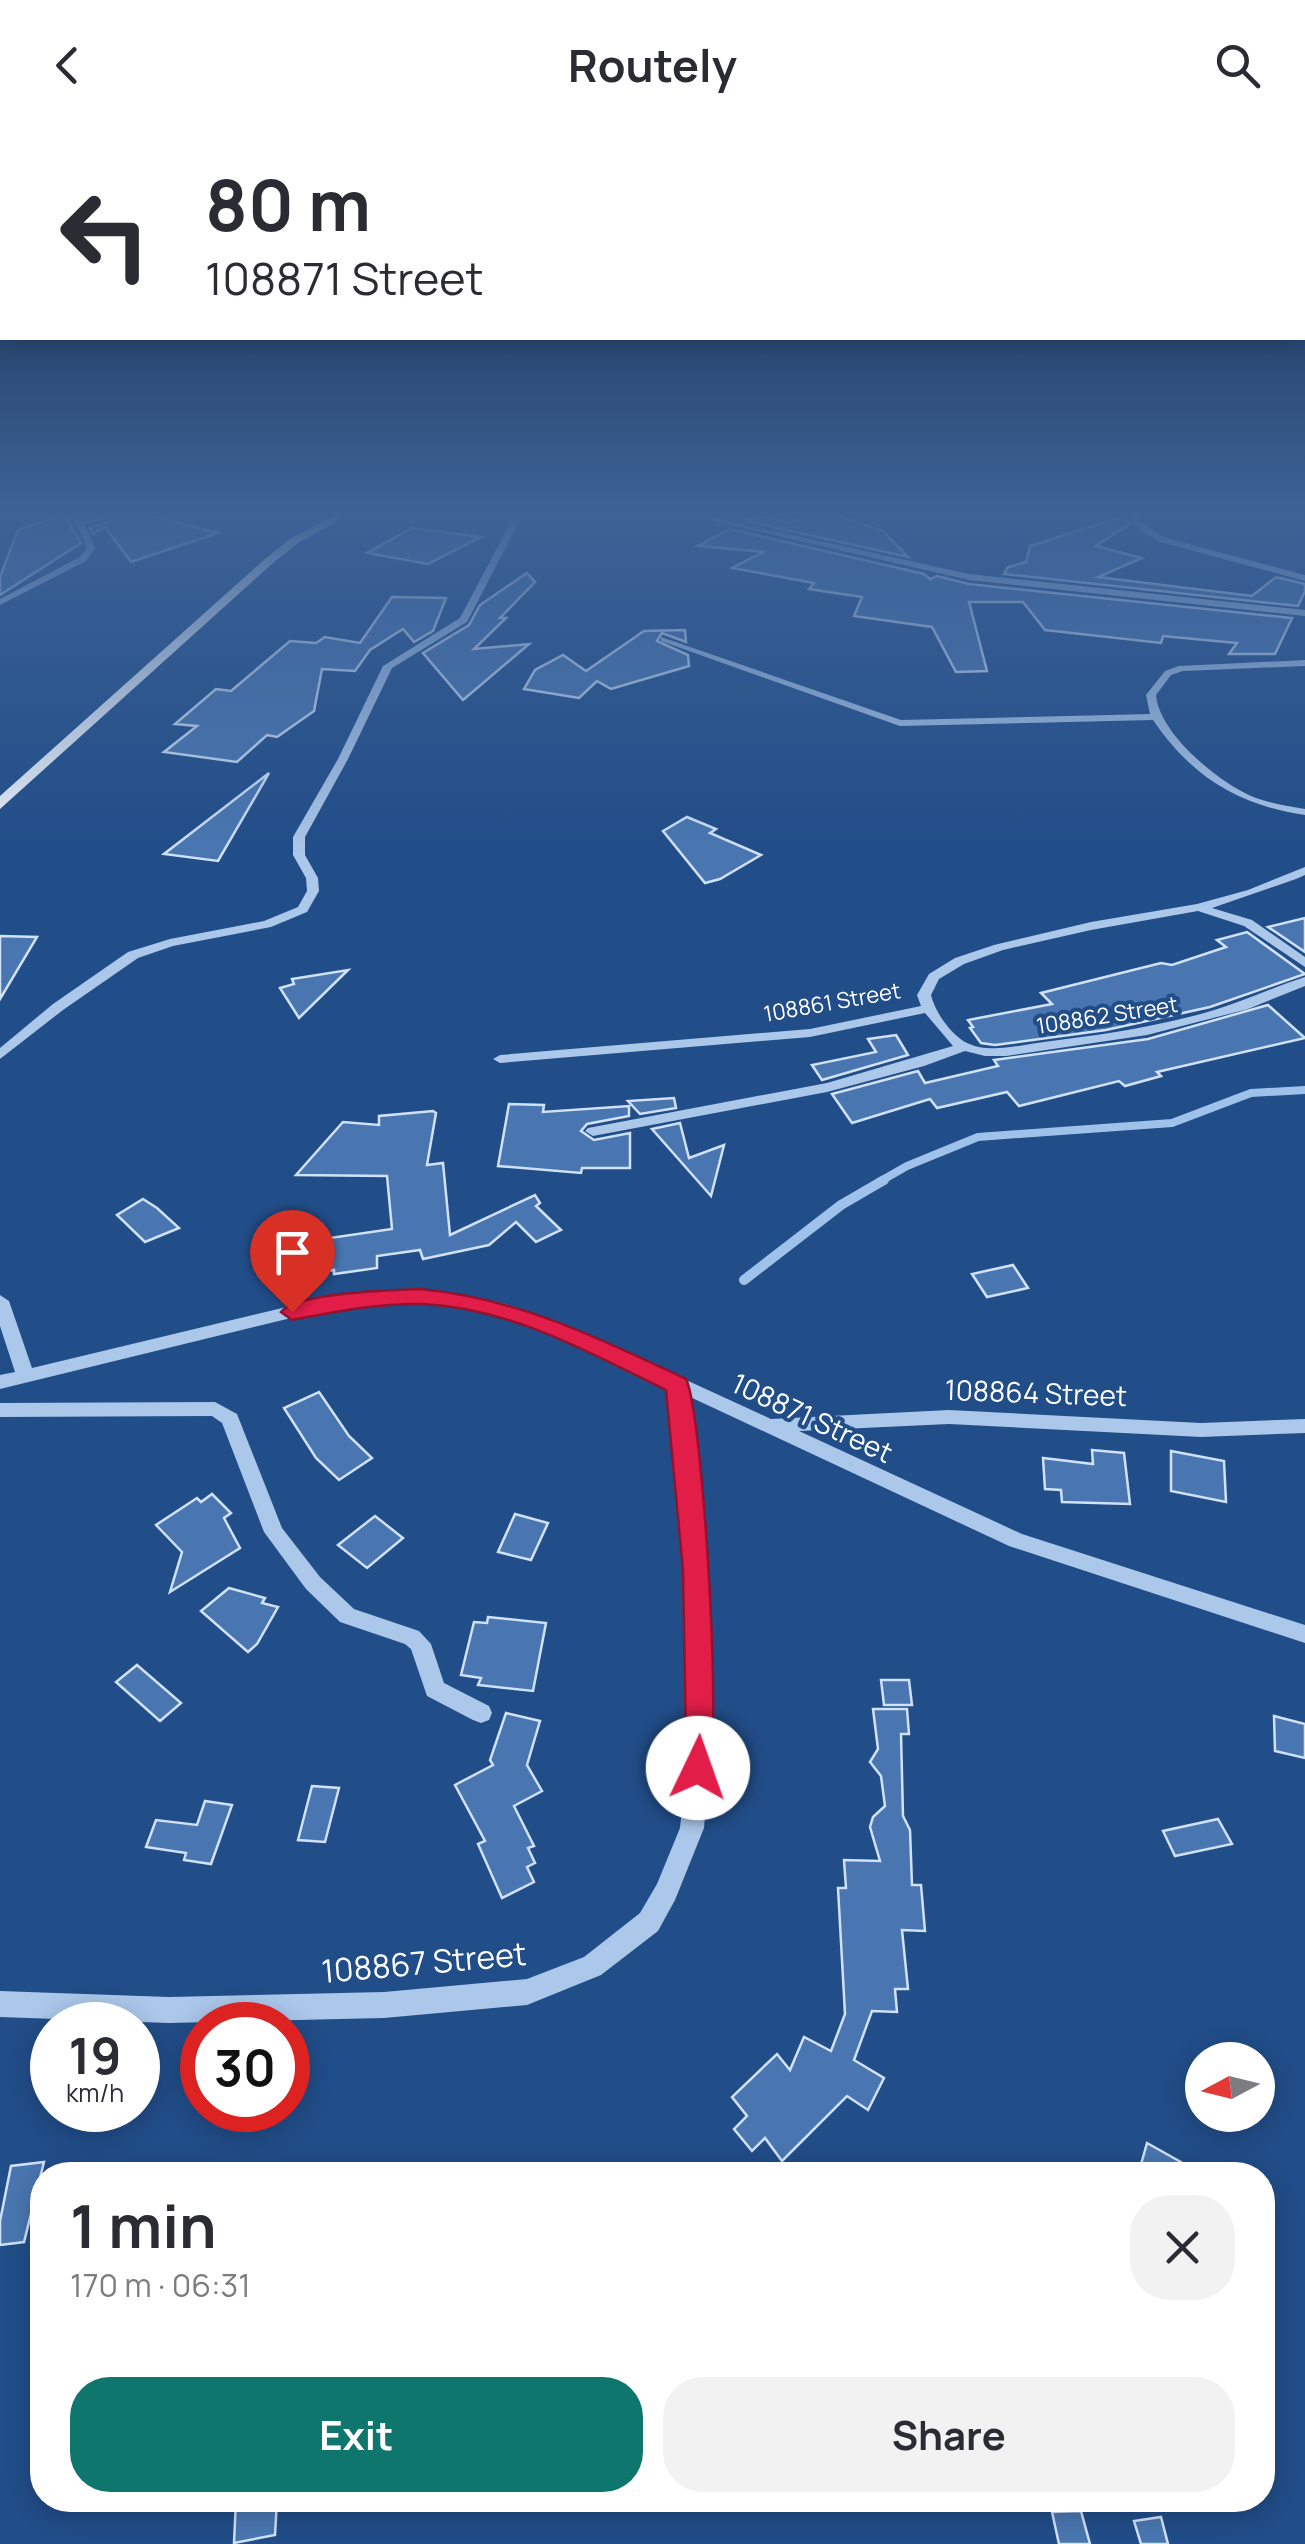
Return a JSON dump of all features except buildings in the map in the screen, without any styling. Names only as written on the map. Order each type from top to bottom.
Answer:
[{"type":"main road","points":[[0,804],[196,627]]},
{"type":"street","points":[[0,1055],[58,1007],[133,955],[170,943],[267,924],[303,908],[314,891],[312,878],[299,855],[299,837],[306,818],[343,759],[388,666],[453,627]]},
{"type":"street","points":[[664,639],[900,723],[1153,717]]},
{"type":"street","points":[[1305,663],[1194,667],[1168,673],[1151,695],[1153,717],[1222,786],[1258,804],[1305,812]]},
{"type":"street","name":"108861 Street","points":[[500,1060],[810,1033],[928,1008],[924,994],[930,977],[961,958],[990,948],[1198,908],[1261,891],[1305,871]]},
{"type":"street","points":[[1198,908],[1248,923],[1305,963]]},
{"type":"street","name":"108862 Street","points":[[964,1047],[1006,1051],[1142,1033],[1233,1009],[1305,981]]},
{"type":"street","points":[[928,1008],[952,1039],[964,1047]]},
{"type":"street","points":[[593,1131],[806,1094],[911,1067],[964,1047]]},
{"type":"street","name":"108871 Street","points":[[0,1382],[320,1305],[420,1296],[506,1310],[556,1327],[1016,1540],[1305,1634]]},
{"type":"street","points":[[0,1301],[26,1377]]},
{"type":"street","name":"108867 Street","points":[[0,2004],[169,2010],[384,2005],[526,1992],[592,1966],[648,1922],[666,1892],[692,1828],[700,1738],[696,1570],[678,1385]]},
{"type":"street","points":[[0,1410],[215,1409],[230,1419],[274,1532],[313,1584],[347,1616],[412,1637],[424,1651],[435,1688],[482,1713]]},
{"type":"street","name":"108864 Street","points":[[764,1426],[949,1417],[1201,1430],[1305,1426]]},
{"type":"waterway","points":[[879,1182],[978,1137],[1172,1123],[1251,1093],[1305,1090]]},
{"type":"waterway","points":[[744,1280],[841,1205],[884,1180]]},
{"type":"route","points":[[292,1312],[367,1299],[420,1296],[461,1300],[556,1327],[678,1385],[696,1570],[698,1768]]}]
